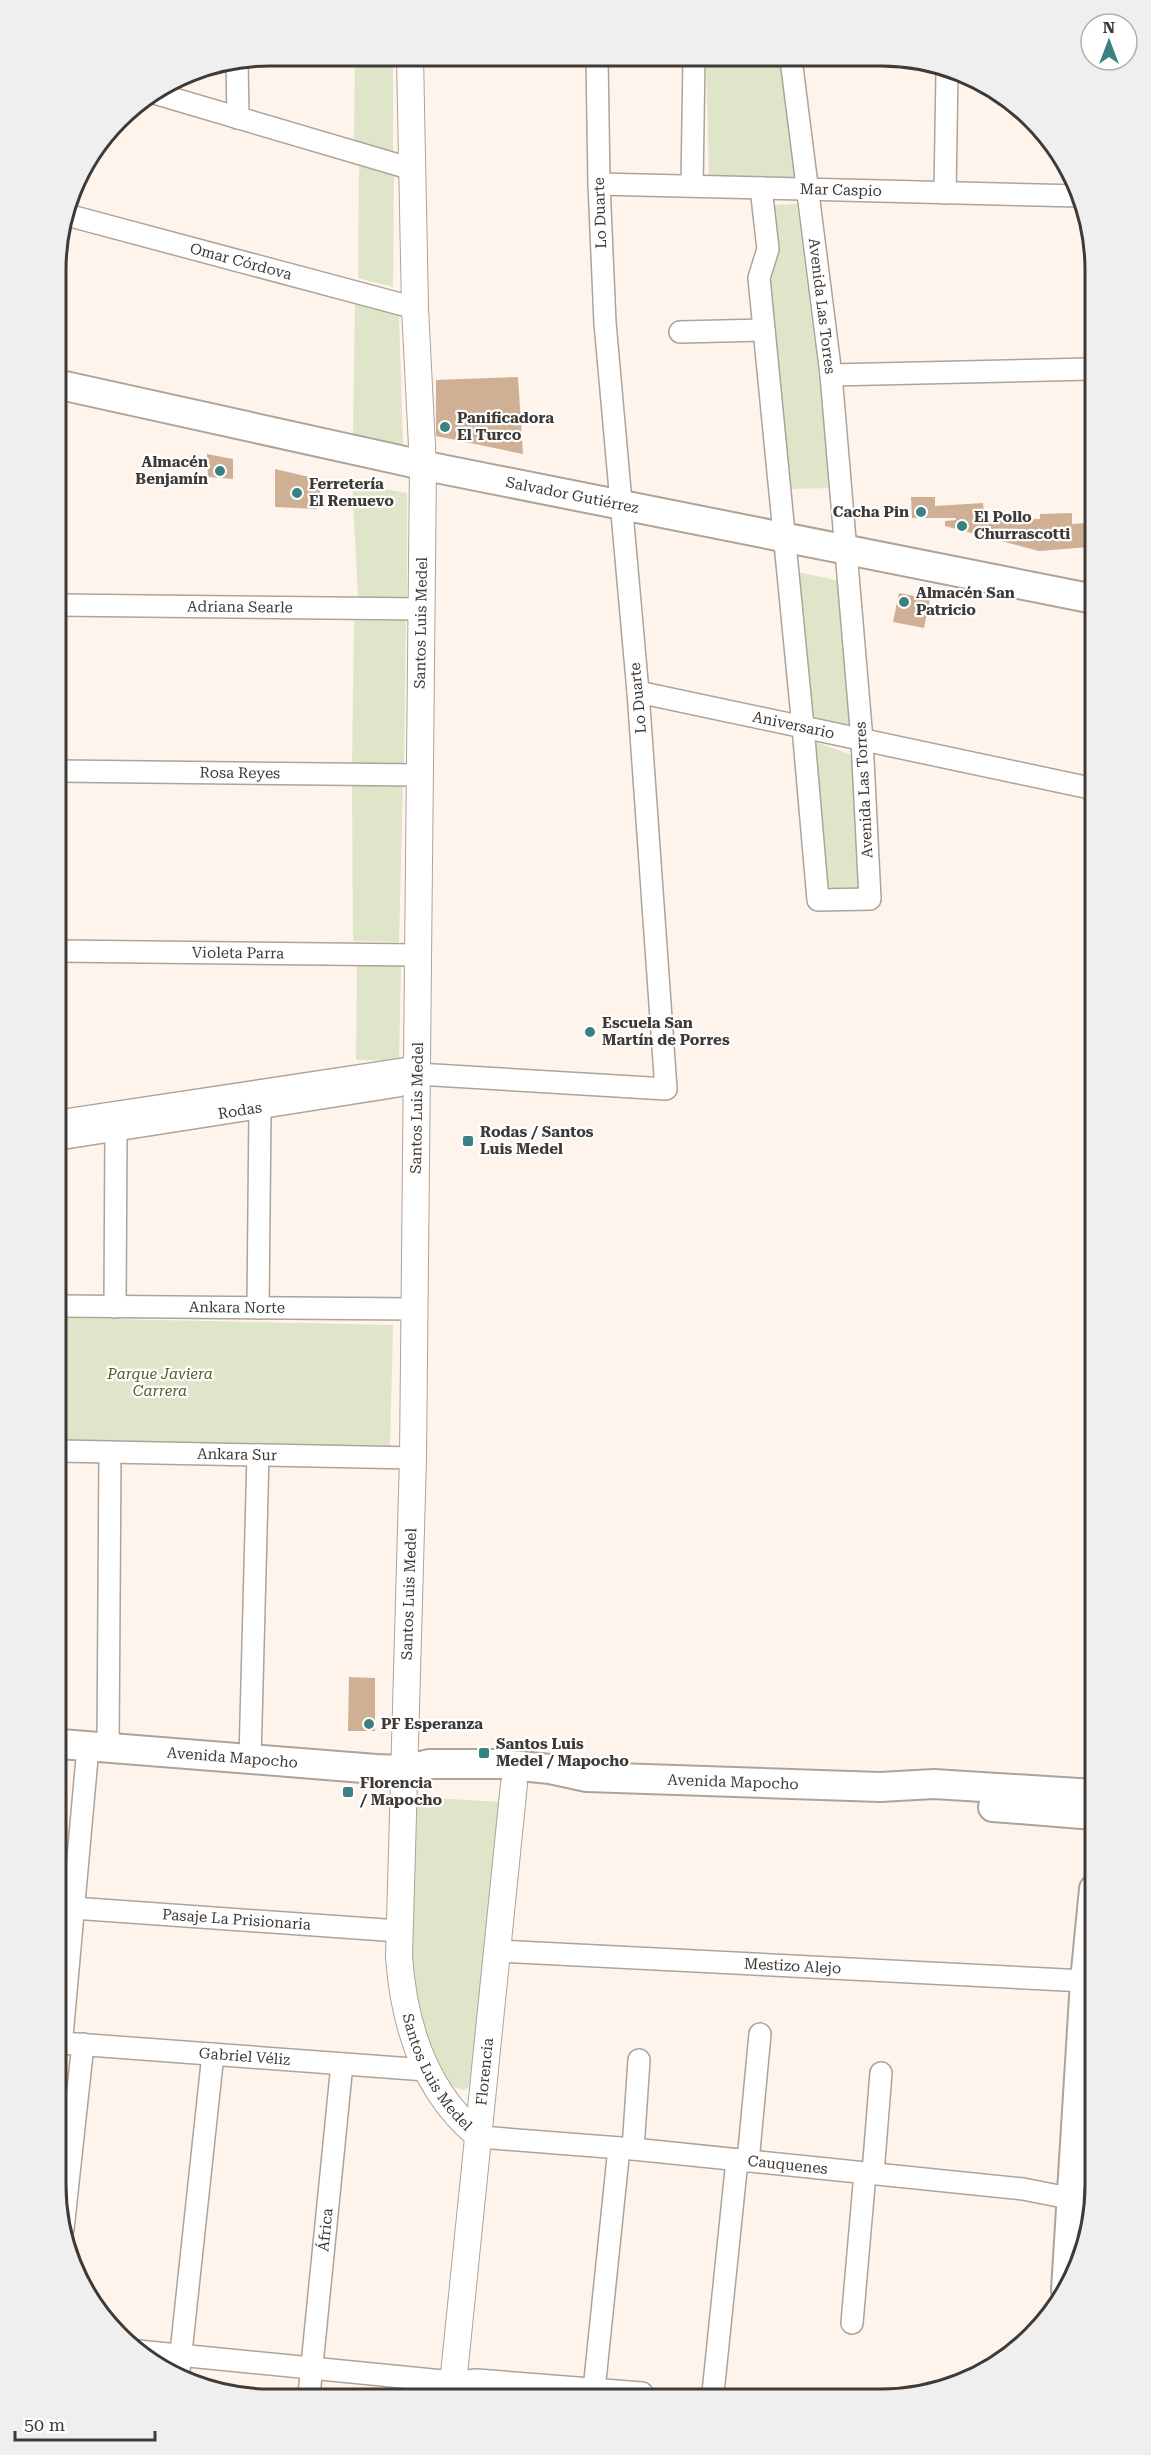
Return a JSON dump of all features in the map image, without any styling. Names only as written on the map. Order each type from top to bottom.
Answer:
[{"type":"main road","name":"Salvador Gutiérrez","points":[[66,386],[423,466],[1085,597]]},
{"type":"main road","name":"Avenida Mapocho","points":[[85,1747],[404,1770],[429,1764],[507,1774],[550,1769],[587,1776],[880,1787],[934,1784],[1085,1793]]},
{"type":"main road","name":"Avenida Mapocho","points":[[880,1787],[903,1796],[933,1802],[1085,1814]]},
{"type":"main road","points":[[1073,2254],[1083,2200],[1077,2126],[1085,1981]]},
{"type":"main road","points":[[1077,2126],[1085,2107]]},
{"type":"street","name":"Santos Luis Medel","points":[[410,66],[415,308],[423,466],[413,1458],[399,1931],[401,1982],[405,2006],[426,2070],[452,2111],[480,2137]]},
{"type":"street","name":"Lo Duarte","points":[[417,1071],[666,1089],[638,692],[605,323],[597,66]]},
{"type":"street","points":[[692,186],[694,66]]},
{"type":"street","name":"Avenida Las Torres","points":[[760,188],[768,249],[759,278],[818,900],[870,899],[862,740],[831,375],[792,66]]},
{"type":"street","points":[[237,69],[238,118]]},
{"type":"street","points":[[945,193],[948,77]]},
{"type":"street","points":[[164,96],[412,169]]},
{"type":"street","name":"Mar Caspio","points":[[599,184],[1070,194]]},
{"type":"street","name":"Omar Córdova","points":[[73,217],[415,308]]},
{"type":"street","points":[[680,332],[764,330]]},
{"type":"street","points":[[831,375],[1085,369]]},
{"type":"street","name":"Adriana Searle","points":[[66,605],[422,609]]},
{"type":"street","name":"Aniversario","points":[[638,692],[1085,787]]},
{"type":"street","name":"Rosa Reyes","points":[[66,771],[420,775]]},
{"type":"street","name":"Violeta Parra","points":[[66,951],[418,955]]},
{"type":"street","name":"Rodas","points":[[66,1138],[398,1086],[417,1071]]},
{"type":"street","name":"Rodas","points":[[66,1120],[417,1071]]},
{"type":"street","points":[[258,1308],[260,1108]]},
{"type":"street","points":[[115,1307],[116,1130]]},
{"type":"street","name":"Ankara Norte","points":[[66,1306],[415,1309]]},
{"type":"street","name":"Ankara Sur","points":[[66,1451],[413,1458]]},
{"type":"street","points":[[66,1989],[110,1452]]},
{"type":"street","points":[[250,1760],[258,1455]]},
{"type":"street","name":"Florencia","points":[[453,2388],[499,1951],[507,1774]]},
{"type":"street","name":"Pasaje La Prisionaria","points":[[73,1908],[399,1931]]},
{"type":"street","name":"Mestizo Alejo","points":[[499,1951],[1085,1981]]},
{"type":"street","points":[[714,2389],[760,2034]]},
{"type":"street","points":[[66,2167],[72,2043]]},
{"type":"street","name":"Gabriel Véliz","points":[[72,2043],[426,2070]]},
{"type":"street","points":[[180,2363],[213,2054]]},
{"type":"street","points":[[594,2389],[639,2060]]},
{"type":"street","name":"África","points":[[309,2389],[342,2064]]},
{"type":"street","points":[[852,2323],[881,2073]]},
{"type":"street","name":"Cauquenes","points":[[480,2137],[743,2160],[1023,2189],[1083,2200]]},
{"type":"street","points":[[162,2358],[180,2363],[311,2368],[453,2388],[477,2380],[582,2389]]},
{"type":"green space","points":[[355,66],[393,66],[393,151],[354,140]]},
{"type":"green space","points":[[706,66],[783,66],[796,181],[709,180]]},
{"type":"green space","points":[[359,166],[394,173],[393,287],[358,278]]},
{"type":"green space","points":[[797,204],[833,488],[787,489],[765,303],[778,249],[772,205]]},
{"type":"green space","points":[[355,301],[399,314],[403,446],[353,435]]},
{"type":"green space","points":[[352,483],[407,493],[407,603],[358,597]]},
{"type":"green space","points":[[793,571],[845,582],[858,731],[807,723]]},
{"type":"green space","points":[[354,621],[406,621],[404,768],[352,767]]},
{"type":"green space","points":[[813,741],[855,756],[862,887],[823,889]]},
{"type":"green space","points":[[352,784],[403,785],[399,942],[353,941]]},
{"type":"green space","points":[[357,964],[401,965],[399,1061],[356,1060]]},
{"type":"green space","name":"Parque Javiera Carrera","points":[[66,1318],[393,1325],[390,1449],[66,1443]]},
{"type":"green space","points":[[416,1797],[501,1802],[472,2085],[464,2090],[451,2084],[433,2054],[417,2008],[410,1949]]},
{"type":"building","points":[[518,377],[523,454],[436,436],[436,380]]},
{"type":"building","points":[[207,454],[233,459],[233,479],[208,477]]},
{"type":"building","name":"Ferretería El Renuevo","points":[[275,469],[322,480],[317,509],[275,507]]},
{"type":"building","points":[[911,497],[935,497],[935,506],[983,503],[985,520],[1040,519],[1040,514],[1072,513],[1072,524],[1085,523],[1085,547],[1039,551],[945,526],[945,521],[956,520],[956,518],[912,518]]},
{"type":"building","points":[[899,593],[930,599],[924,628],[893,622]]},
{"type":"building","points":[[349,1677],[375,1678],[375,1731],[348,1731]]},
{"type":"place","name":"Panificadora El Turco","points":[[445,427]]},
{"type":"place","name":"Almacén Benjamín","points":[[220,471]]},
{"type":"place","name":"Ferretería El Renuevo","points":[[297,493]]},
{"type":"place","name":"Cacha Pin","points":[[921,512]]},
{"type":"place","name":"El Pollo Churrascotti","points":[[962,526]]},
{"type":"place","name":"Almacén San Patricio","points":[[904,602]]},
{"type":"place","name":"Escuela San Martín de Porres","points":[[590,1032]]},
{"type":"place","name":"Rodas / Santos Luis Medel","points":[[468,1141]]},
{"type":"place","name":"PF Esperanza","points":[[369,1724]]},
{"type":"place","name":"Santos Luis Medel / Mapocho","points":[[484,1753]]},
{"type":"place","name":"Florencia / Mapocho","points":[[348,1792]]}]
